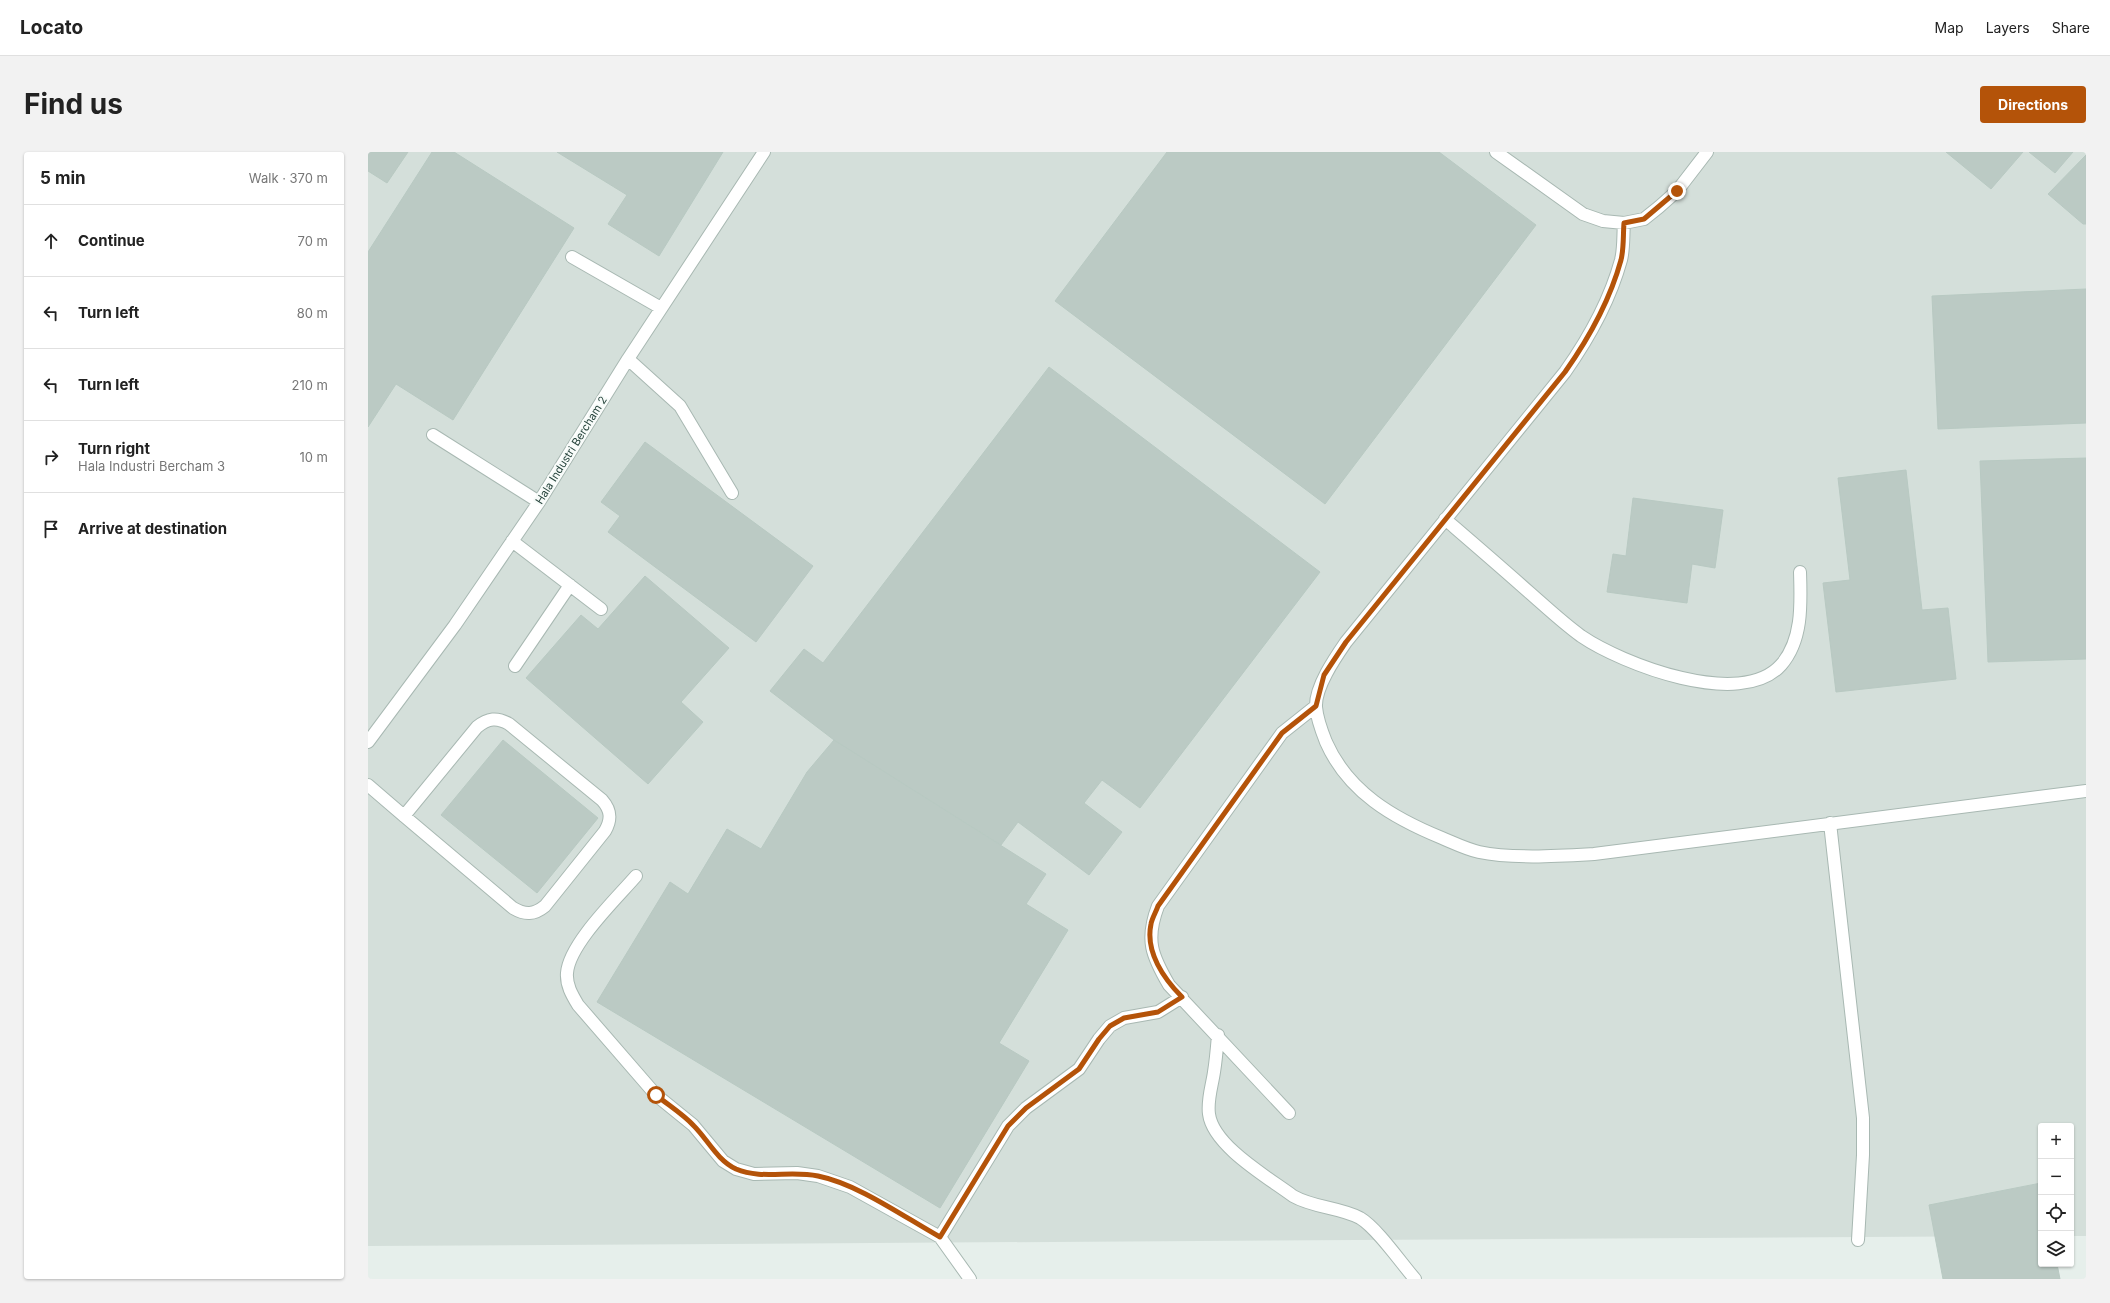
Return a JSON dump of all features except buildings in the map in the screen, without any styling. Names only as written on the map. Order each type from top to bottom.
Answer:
[{"type":"street","name":"Hala Industri Bercham 2","points":[[368,742],[455,625],[539,502],[628,359],[764,152]]},
{"type":"street","points":[[1496,152],[1583,214],[1603,221],[1624,223],[1644,219],[1677,191],[1708,152]]},
{"type":"street","points":[[1624,223],[1621,259],[1604,306],[1587,341],[1565,372],[1346,642],[1324,675],[1316,706],[1322,732],[1332,756],[1347,777],[1368,798],[1394,817],[1421,830],[1479,852],[1542,856],[1594,854],[2086,791]]},
{"type":"street","points":[[572,257],[661,308]]},
{"type":"street","points":[[628,359],[680,406],[732,493]]},
{"type":"street","points":[[433,435],[539,502]]},
{"type":"street","points":[[1445,519],[1581,636],[1646,667],[1688,680],[1728,685],[1761,680],[1780,665],[1792,649],[1798,627],[1801,602],[1800,572]]},
{"type":"street","points":[[512,542],[601,609]]},
{"type":"street","points":[[515,666],[570,586]]},
{"type":"street","points":[[1289,1113],[1170,985],[1157,964],[1151,941],[1151,924],[1158,906],[1282,733],[1316,706]]},
{"type":"street","points":[[368,785],[404,816],[513,908],[521,913],[530,914],[538,911],[550,899],[605,831],[609,824],[610,815],[608,806],[602,800],[509,724],[501,720],[492,719],[484,721],[477,727],[404,816]]},
{"type":"street","points":[[1830,823],[1863,1118],[1864,1155],[1858,1240]]},
{"type":"street","points":[[636,876],[579,943],[571,958],[567,973],[570,990],[578,1005],[656,1095],[693,1125],[723,1161],[736,1169],[754,1174],[797,1173],[811,1175],[850,1187],[940,1237],[970,1279]]},
{"type":"street","points":[[940,1237],[1008,1126],[1026,1108],[1079,1069],[1099,1039],[1110,1026],[1124,1018],[1158,1012],[1182,997]]},
{"type":"street","points":[[1218,1035],[1215,1070],[1209,1103],[1209,1115],[1213,1128],[1223,1141],[1304,1203],[1360,1218],[1371,1227],[1415,1279]]},
{"type":"shaded area","points":[[368,152],[2086,152],[2086,1236],[2074,1236],[2074,1123],[2038,1123],[2038,1236],[368,1246]]},
{"type":"route","points":[[656,1095],[693,1125],[723,1161],[736,1169],[754,1174],[797,1173],[818,1176],[850,1187],[940,1237],[1008,1126],[1026,1108],[1079,1069],[1089,1057],[1099,1039],[1110,1026],[1124,1018],[1158,1012],[1182,997],[1170,985],[1157,964],[1151,941],[1151,924],[1158,906],[1282,733],[1316,706],[1324,675],[1346,642],[1565,372],[1587,341],[1604,306],[1621,259],[1624,223],[1644,219],[1660,207],[1677,191]]}]
